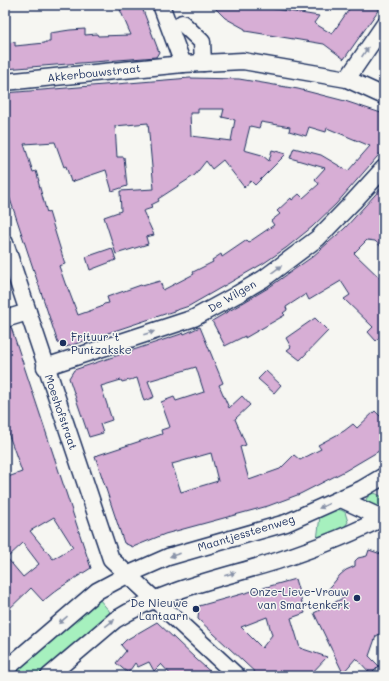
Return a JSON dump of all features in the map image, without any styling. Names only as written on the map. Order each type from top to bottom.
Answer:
[{"type":"street","points":[[161,5],[183,64]]},
{"type":"street","points":[[182,23],[202,42],[203,63]]},
{"type":"street","points":[[347,79],[384,25]]},
{"type":"street","name":"Akkerbouwstraat","points":[[5,82],[183,64],[243,60],[347,79],[384,96]]},
{"type":"street","name":"De Wilgen","points":[[45,367],[194,318],[241,292],[318,238],[384,168]]},
{"type":"street","name":"Moeshofstraat","points":[[5,244],[45,367],[111,559],[127,575]]},
{"type":"street","points":[[5,319],[28,312]]},
{"type":"street","name":"Maantjessteenweg","points":[[5,670],[96,591],[127,575],[168,557],[286,523],[362,489],[384,476]]},
{"type":"street","points":[[341,499],[384,516]]},
{"type":"street","points":[[49,676],[115,620],[155,599],[191,585],[277,561],[335,540],[384,516]]},
{"type":"street","points":[[127,575],[238,676]]},
{"type":"green space","points":[[373,493],[384,498],[383,502],[375,509],[366,506],[367,498]]},
{"type":"green space","points":[[336,509],[345,512],[348,522],[343,529],[317,540],[320,516]]},
{"type":"green space","points":[[99,599],[110,612],[106,617],[37,676],[9,676],[91,605]]},
{"type":"building","points":[[118,5],[141,5],[159,52],[156,57],[5,69],[5,43],[15,42],[15,46],[45,43],[50,42],[50,33],[85,29],[85,35],[131,35]]},
{"type":"building","points":[[212,5],[250,5],[319,16],[314,23],[332,34],[352,5],[382,5],[344,59],[324,44],[245,31],[245,29],[225,18]]},
{"type":"building","points":[[190,78],[239,79],[298,89],[345,101],[384,114],[384,149],[336,204],[312,227],[264,263],[189,306],[66,347],[58,343],[5,184],[5,93]],"holes":[[[198,109],[224,109],[222,117],[235,120],[231,141],[191,136],[190,113],[198,113]],[[261,122],[290,127],[289,131],[306,136],[309,127],[326,132],[327,128],[370,146],[348,171],[321,155],[294,148],[290,158],[325,168],[315,179],[319,184],[303,198],[299,194],[292,200],[291,198],[277,211],[280,214],[271,221],[274,225],[249,242],[247,240],[222,257],[221,254],[212,260],[213,262],[193,272],[194,274],[163,290],[160,281],[141,285],[107,297],[109,303],[78,315],[59,266],[65,264],[49,212],[47,213],[36,171],[33,172],[24,144],[55,142],[64,167],[66,166],[71,182],[106,170],[112,191],[127,186],[124,157],[117,157],[115,126],[148,123],[154,189],[120,191],[121,211],[104,217],[116,254],[148,244],[146,237],[154,235],[143,211],[152,208],[151,205],[159,201],[158,199],[195,175],[206,161],[212,169],[223,160],[244,187],[251,181],[255,185],[286,154],[272,150],[269,161],[262,155],[244,150],[250,126],[259,128]]]},
{"type":"building","points":[[384,185],[384,249],[375,241],[367,240],[354,253],[384,282],[384,337],[382,335],[376,341],[368,332],[373,327],[344,299],[350,295],[341,281],[309,300],[306,294],[286,307],[287,310],[283,313],[285,315],[245,338],[245,336],[225,346],[212,321],[268,288],[312,257],[345,228]]},
{"type":"building","points":[[112,248],[116,260],[90,270],[86,257]]},
{"type":"building","points":[[315,318],[328,331],[300,360],[287,350],[291,347],[286,338]]},
{"type":"building","points":[[11,327],[91,568],[58,589],[43,601],[31,588],[5,613],[5,478],[22,472],[5,424],[5,328]],"holes":[[[54,517],[73,547],[53,559],[30,531]],[[23,543],[39,564],[23,577],[7,558]]]},
{"type":"building","points":[[200,327],[223,383],[219,385],[229,408],[242,396],[250,405],[235,419],[246,445],[240,447],[249,480],[280,469],[294,455],[300,460],[321,449],[318,445],[344,431],[353,424],[357,428],[375,411],[384,420],[384,448],[345,471],[300,494],[268,506],[165,534],[133,547],[124,543],[95,456],[162,434],[161,430],[170,427],[161,402],[174,397],[176,401],[204,392],[196,367],[148,381],[154,397],[144,401],[137,378],[122,382],[121,380],[101,386],[112,420],[100,424],[103,433],[89,437],[69,378],[74,370],[184,334]],"holes":[[[211,453],[218,481],[181,492],[172,464]]]},
{"type":"building","points":[[266,371],[281,385],[274,393],[258,379]]},
{"type":"building","name":"Onze-Lieve-Vrouw van Smartenkerk","points":[[369,550],[384,555],[384,632],[376,636],[369,656],[379,666],[371,674],[356,658],[343,673],[314,613],[345,597],[327,591],[340,575],[346,570],[355,566],[355,561],[358,558],[367,556]]},
{"type":"building","points":[[295,579],[305,613],[291,618],[300,648],[327,657],[309,676],[259,676],[198,619],[199,606]],"holes":[[[267,617],[272,635],[262,648],[241,627]]]},
{"type":"building","points":[[157,622],[215,676],[172,676],[161,664],[154,671],[149,662],[138,667],[135,663],[128,673],[116,663],[126,651],[121,645],[126,640]]},
{"type":"place","name":"Frituur 't Puntzakske","points":[[63,343]]},
{"type":"place","name":"Onze-Lieve-Vrouw van Smartenkerk","points":[[357,598]]},
{"type":"place","name":"De Nieuwe Lantaarn","points":[[196,609]]}]
